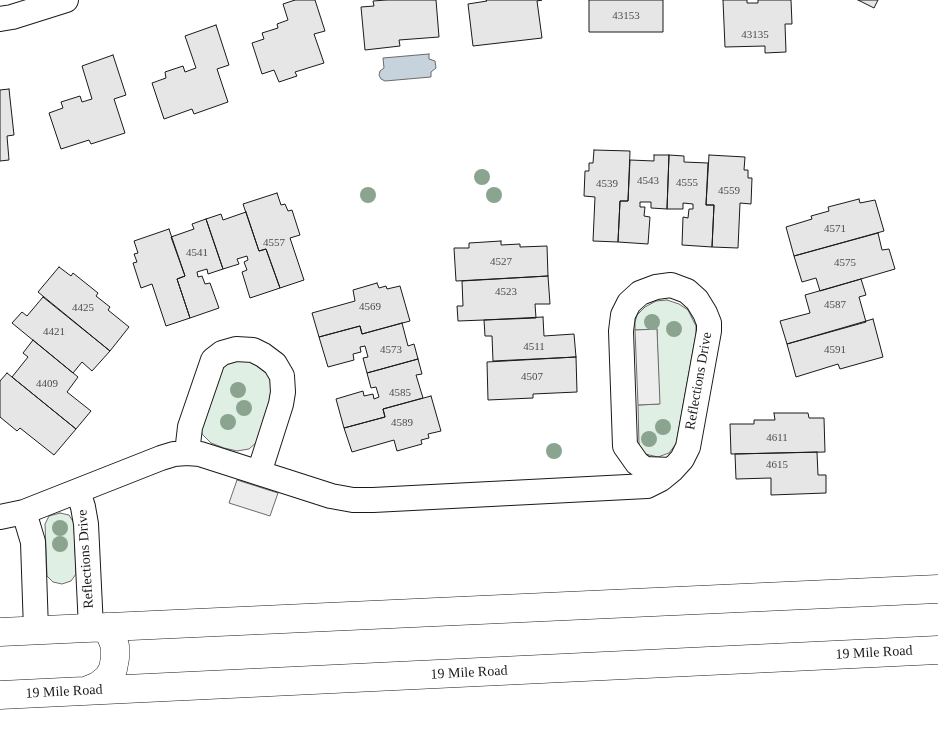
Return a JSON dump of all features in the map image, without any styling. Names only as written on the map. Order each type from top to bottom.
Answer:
[{"type":"main road","points":[[0,632],[938,589]]},
{"type":"main road","points":[[86,691],[103,682],[114,669],[115,646],[111,636],[98,628]]},
{"type":"main road","name":"19 Mile Road","points":[[0,695],[938,650]]},
{"type":"street","points":[[0,19],[66,0]]},
{"type":"street","name":"Reflections Drive","points":[[0,517],[24,512],[161,458],[187,453],[200,454],[331,496],[353,500],[373,500],[647,486],[661,479],[672,470],[682,459],[688,447],[708,331],[705,313],[697,300],[687,291],[671,285],[656,287],[640,293],[629,303],[623,315],[621,331],[627,487]]},
{"type":"street","points":[[187,453],[190,426],[213,360],[222,354],[236,349],[253,350],[275,364],[282,376],[283,392],[259,473]]},
{"type":"street","points":[[625,446],[636,463],[645,469],[672,470]]},
{"type":"street","name":"Reflections Drive","points":[[78,491],[84,507],[98,628]]},
{"type":"street","points":[[24,512],[33,542],[36,630]]},
{"type":"green space","points":[[667,300],[679,304],[688,310],[696,326],[696,334],[676,444],[669,453],[658,457],[645,454],[639,445],[638,405],[659,404],[657,330],[635,330],[635,322],[637,315],[645,307],[656,301]]},
{"type":"green space","points":[[239,359],[253,360],[264,369],[271,379],[274,392],[257,442],[249,449],[237,451],[211,443],[202,434],[201,423],[218,373],[226,364]]},
{"type":"green space","points":[[60,513],[69,515],[74,523],[76,574],[71,581],[62,584],[53,582],[47,576],[45,524],[49,516]]},
{"type":"shaded area","points":[[429,54],[429,59],[435,61],[436,68],[431,72],[431,77],[385,81],[379,75],[380,71],[384,68],[383,58]]},
{"type":"shaded area","points":[[657,329],[660,404],[638,405],[635,330]]},
{"type":"shaded area","points":[[237,480],[278,493],[270,516],[229,503]]},
{"type":"building","points":[[295,0],[315,0],[325,31],[314,34],[324,63],[295,72],[297,76],[279,82],[274,70],[262,74],[252,43],[264,39],[262,33],[278,28],[277,24],[288,20],[283,4]]},
{"type":"building","points":[[436,0],[439,37],[399,40],[400,46],[365,50],[361,7],[374,6],[373,1]]},
{"type":"building","points":[[486,0],[542,0],[537,1],[542,38],[473,46],[468,4]]},
{"type":"building","points":[[589,0],[663,0],[663,32],[589,32]]},
{"type":"building","points":[[723,0],[747,0],[747,3],[758,3],[758,0],[791,0],[792,24],[785,24],[786,52],[765,53],[765,46],[725,47]]},
{"type":"building","points":[[858,0],[878,0],[874,8]]},
{"type":"building","points":[[216,25],[229,65],[217,69],[228,102],[194,114],[192,109],[164,119],[152,83],[166,78],[165,72],[183,66],[185,72],[196,68],[185,36]]},
{"type":"building","points":[[113,55],[126,95],[114,99],[125,133],[91,144],[89,140],[61,149],[49,113],[63,108],[61,102],[80,96],[82,102],[92,99],[82,66]]},
{"type":"building","points":[[9,89],[14,135],[7,136],[9,160],[0,161],[0,90]]},
{"type":"building","points":[[594,150],[630,151],[628,201],[620,201],[618,242],[593,241],[595,197],[584,196],[585,171],[589,171],[589,163],[593,163]]},
{"type":"building","points":[[654,155],[669,155],[667,209],[651,208],[651,202],[640,202],[640,207],[645,207],[644,216],[650,217],[648,244],[618,242],[620,201],[628,201],[630,160],[654,161]]},
{"type":"building","points":[[669,155],[684,156],[684,162],[708,163],[706,205],[714,205],[712,247],[682,245],[683,217],[688,218],[689,209],[693,209],[693,204],[683,203],[683,209],[667,209]]},
{"type":"building","points":[[709,155],[745,157],[744,170],[748,170],[748,178],[752,178],[751,204],[740,203],[738,248],[712,247],[714,205],[706,205]]},
{"type":"building","points":[[277,193],[281,205],[285,204],[288,211],[292,210],[300,235],[290,238],[304,280],[280,288],[266,249],[259,251],[243,204]]},
{"type":"building","points":[[859,199],[860,203],[875,200],[884,231],[794,256],[786,227],[812,219],[811,216],[829,211],[828,207]]},
{"type":"building","points":[[246,212],[259,251],[266,249],[280,288],[250,298],[242,272],[247,270],[244,262],[248,260],[247,256],[237,259],[239,264],[223,269],[206,219],[221,214],[223,220]]},
{"type":"building","points":[[206,219],[223,269],[208,274],[207,269],[197,272],[198,277],[202,276],[205,284],[210,283],[219,308],[190,318],[177,279],[185,276],[171,237],[194,229],[192,224]]},
{"type":"building","points":[[169,229],[185,276],[177,279],[190,318],[166,326],[152,284],[141,288],[133,263],[137,262],[134,254],[138,253],[134,241]]},
{"type":"building","points":[[878,233],[882,250],[889,249],[895,269],[820,291],[816,278],[802,282],[794,256]]},
{"type":"building","points":[[501,241],[501,245],[520,244],[520,247],[547,246],[548,276],[456,281],[454,248],[469,248],[469,243]]},
{"type":"building","points":[[59,267],[71,276],[73,273],[98,293],[96,296],[110,307],[108,310],[129,327],[110,351],[38,292]]},
{"type":"building","points":[[548,276],[550,304],[535,304],[536,318],[458,321],[457,306],[463,306],[462,281]]},
{"type":"building","points":[[861,279],[866,295],[859,297],[866,322],[787,344],[780,321],[810,313],[805,295]]},
{"type":"building","points":[[377,283],[379,288],[386,286],[387,289],[400,286],[410,321],[362,334],[360,326],[319,337],[312,313],[355,301],[353,290]]},
{"type":"building","points":[[43,297],[110,351],[92,371],[82,362],[73,373],[12,323],[22,312],[27,316]]},
{"type":"building","points":[[543,317],[544,336],[574,334],[576,357],[493,361],[492,336],[485,336],[484,320]]},
{"type":"building","points":[[873,319],[883,357],[840,369],[838,364],[796,377],[787,344]]},
{"type":"building","points":[[402,323],[408,346],[414,344],[418,359],[367,373],[363,358],[368,357],[365,346],[360,347],[361,352],[353,354],[354,360],[328,367],[319,337],[360,326],[362,334]]},
{"type":"building","points":[[33,340],[78,377],[67,392],[91,411],[76,429],[12,377],[28,357],[23,353]]},
{"type":"building","points":[[576,357],[577,392],[533,394],[533,398],[488,400],[487,362]]},
{"type":"building","points":[[418,359],[422,374],[416,375],[423,398],[383,409],[385,417],[344,428],[336,399],[363,391],[364,396],[373,394],[374,399],[379,397],[376,387],[371,388],[367,373]]},
{"type":"building","points":[[7,373],[76,429],[54,455],[20,428],[17,431],[0,417],[0,381]]},
{"type":"building","points":[[431,396],[441,431],[428,434],[429,438],[421,440],[422,444],[397,451],[394,440],[352,452],[344,428],[385,417],[383,409]]},
{"type":"building","points":[[774,413],[808,413],[809,418],[824,418],[825,452],[731,454],[730,424],[754,424],[754,420],[775,420]]},
{"type":"building","points":[[817,452],[818,475],[826,475],[826,493],[771,495],[771,478],[736,479],[735,454]]}]
